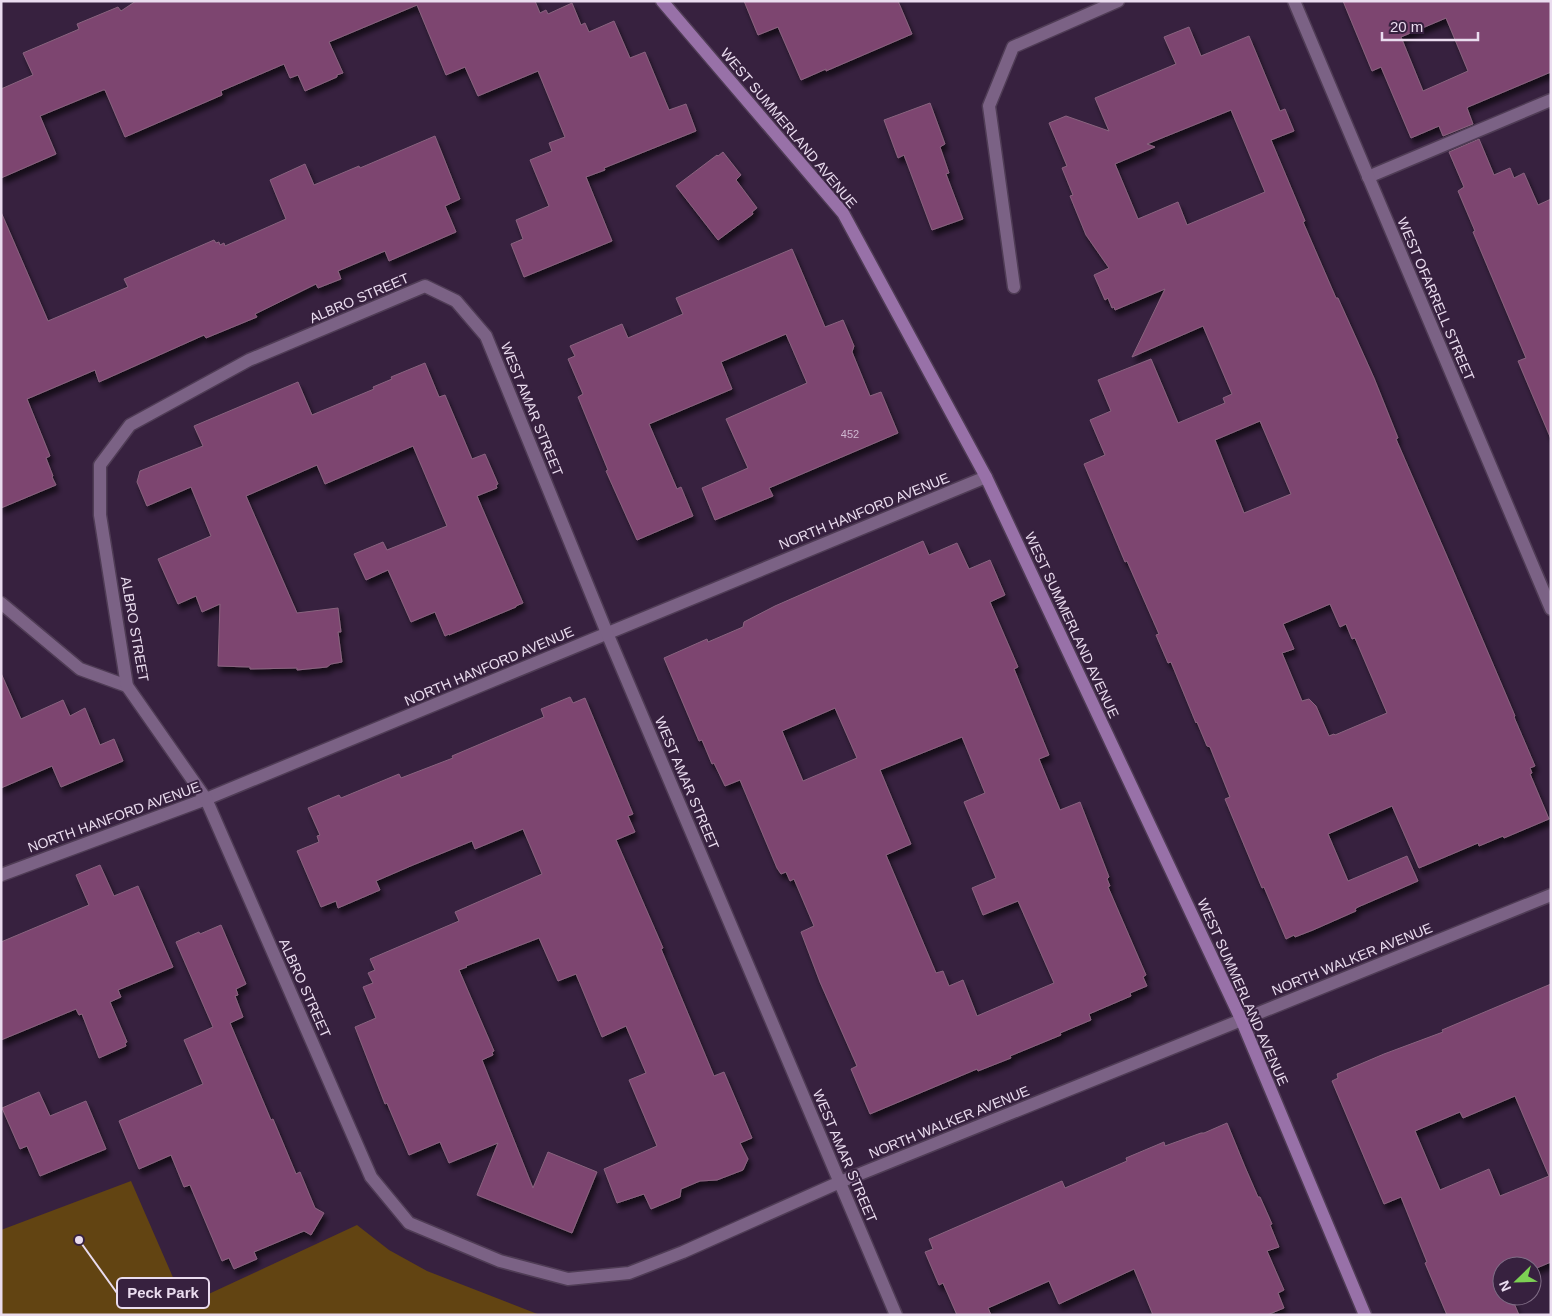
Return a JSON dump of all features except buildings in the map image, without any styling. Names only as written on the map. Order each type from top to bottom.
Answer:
[{"type":"main road","name":"WEST SUMMERLAND AVENUE","points":[[662,1],[843,213],[986,477],[1241,1020],[1365,1315]]},
{"type":"street","points":[[1014,288],[989,106],[1013,47],[1118,1]]},
{"type":"street","name":"WEST OFARRELL STREET","points":[[1294,1],[1551,609]]},
{"type":"street","points":[[1368,177],[1551,100]]},
{"type":"street","name":"WEST AMAR STREET","points":[[425,286],[456,301],[486,336],[607,633],[896,1315]]},
{"type":"street","name":"ALBRO STREET","points":[[371,1177],[206,799],[127,686],[100,515],[100,465],[130,424],[249,360],[425,286]]},
{"type":"street","name":"NORTH HANFORD AVENUE","points":[[1,875],[206,799],[986,477]]},
{"type":"street","points":[[1,603],[80,669],[127,686]]},
{"type":"street","name":"NORTH WALKER AVENUE","points":[[371,1177],[409,1223],[500,1262],[568,1280],[629,1272],[683,1252],[840,1182],[1551,895]]},
{"type":"shaded area","points":[[131,1181],[185,1305],[357,1225],[389,1250],[427,1271],[540,1315],[1,1315],[1,1230]]},
{"type":"place","name":"Peck Park","points":[[79,1240]]}]
